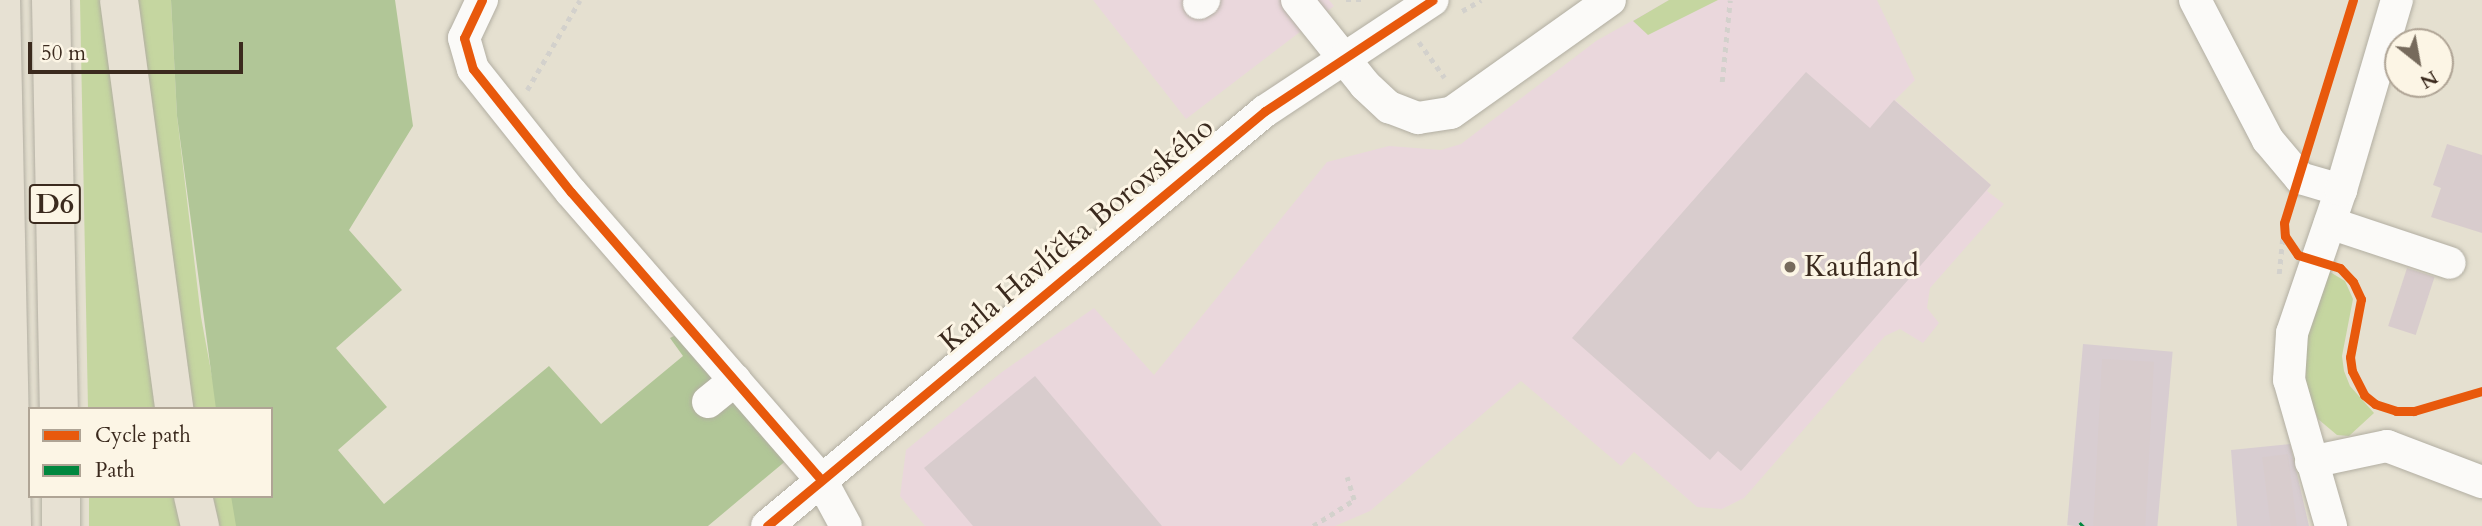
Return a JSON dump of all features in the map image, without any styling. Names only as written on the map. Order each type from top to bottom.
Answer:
[{"type":"highway","name":"D6","points":[[1,0],[4,329],[12,526]]},
{"type":"highway","name":"D6","points":[[51,0],[59,407]]},
{"type":"highway","points":[[119,0],[174,407]]},
{"type":"highway","points":[[61,498],[61,526]]},
{"type":"highway","points":[[194,498],[200,526]]},
{"type":"street","points":[[482,0],[464,37],[466,55],[511,118],[821,480],[846,526]]},
{"type":"street","points":[[1297,0],[1340,59],[1389,107],[1402,115],[1432,118],[1451,113],[1610,0]]},
{"type":"street","name":"Karla Havlíčka Borovského","points":[[767,526],[1186,175],[1340,59],[1433,0]]},
{"type":"street","points":[[2195,0],[2268,139],[2300,178],[2341,190]]},
{"type":"street","points":[[2331,526],[2289,380],[2292,332],[2341,190],[2397,0]]},
{"type":"street","points":[[2330,222],[2450,263]]},
{"type":"street","points":[[708,402],[735,380]]},
{"type":"street","points":[[2311,461],[2387,446],[2482,482]]},
{"type":"path","points":[[511,118],[580,0]]},
{"type":"path","points":[[1346,0],[1365,0]]},
{"type":"path","points":[[1722,82],[1730,0]]},
{"type":"path","points":[[1409,44],[1416,38],[1445,78],[1435,86]]},
{"type":"path","points":[[2300,178],[2284,223],[2285,236],[2298,255],[2315,260]]},
{"type":"path","points":[[1313,526],[1354,500],[1347,477]]},
{"type":"shaded area","points":[[1093,0],[1329,0],[1334,6],[1186,119]]},
{"type":"shaded area","points":[[1669,0],[1877,0],[1915,80],[1895,100],[1991,185],[1987,191],[2004,204],[1930,288],[1927,308],[1939,323],[1923,343],[1900,329],[1885,336],[1744,498],[1722,509],[1697,507],[1634,452],[1621,466],[1521,381],[1370,511],[1335,526],[925,526],[900,496],[906,450],[1002,372],[1094,308],[1154,375],[1327,162],[1389,146],[1441,150],[1461,144],[1596,41]]},
{"type":"shaded area","points":[[2083,344],[2173,352],[2157,526],[2067,525]]},
{"type":"shaded area","points":[[2290,444],[2309,526],[2237,526],[2231,450]]},
{"type":"green space","points":[[80,0],[109,0],[166,407],[88,407]]},
{"type":"green space","points":[[135,0],[171,0],[177,116],[201,317],[218,407],[194,407],[176,324]]},
{"type":"green space","points":[[171,0],[395,0],[413,126],[349,230],[402,290],[336,348],[387,407],[338,450],[384,504],[549,366],[601,424],[683,356],[670,338],[678,334],[788,459],[708,526],[236,526],[231,498],[273,498],[273,407],[216,407],[177,116]]},
{"type":"green space","points":[[1669,0],[1718,0],[1648,35],[1633,21]]},
{"type":"green space","points":[[2325,269],[2345,281],[2353,299],[2342,356],[2344,371],[2350,386],[2374,413],[2349,436],[2337,435],[2318,419],[2306,390],[2304,341]]},
{"type":"green space","points":[[89,498],[182,498],[182,526],[89,526]]},
{"type":"green space","points":[[213,498],[233,498],[239,526],[219,526]]},
{"type":"building","points":[[1806,72],[1870,128],[1894,100],[1991,185],[1741,471],[1718,451],[1710,460],[1572,338]]},
{"type":"building","points":[[2447,144],[2482,155],[2482,233],[2431,217],[2441,188],[2433,185]]},
{"type":"building","points":[[2407,268],[2435,277],[2416,335],[2388,326]]},
{"type":"building","points":[[2102,359],[2154,362],[2145,526],[2093,526]]},
{"type":"building","points":[[1035,376],[1162,526],[973,526],[924,468]]},
{"type":"building","points":[[2288,454],[2297,526],[2271,526],[2262,457]]},
{"type":"cycle path","points":[[482,0],[464,38],[473,69],[571,192],[821,480]]},
{"type":"cycle path","points":[[767,526],[1265,111],[1433,0]]},
{"type":"cycle path","points":[[2353,0],[2284,223],[2285,236],[2298,255],[2340,268],[2353,282],[2361,299],[2350,357],[2352,371],[2364,395],[2375,404],[2396,411],[2414,411],[2482,391]]},
{"type":"place","name":"Kaufland","points":[[1790,267]]}]
